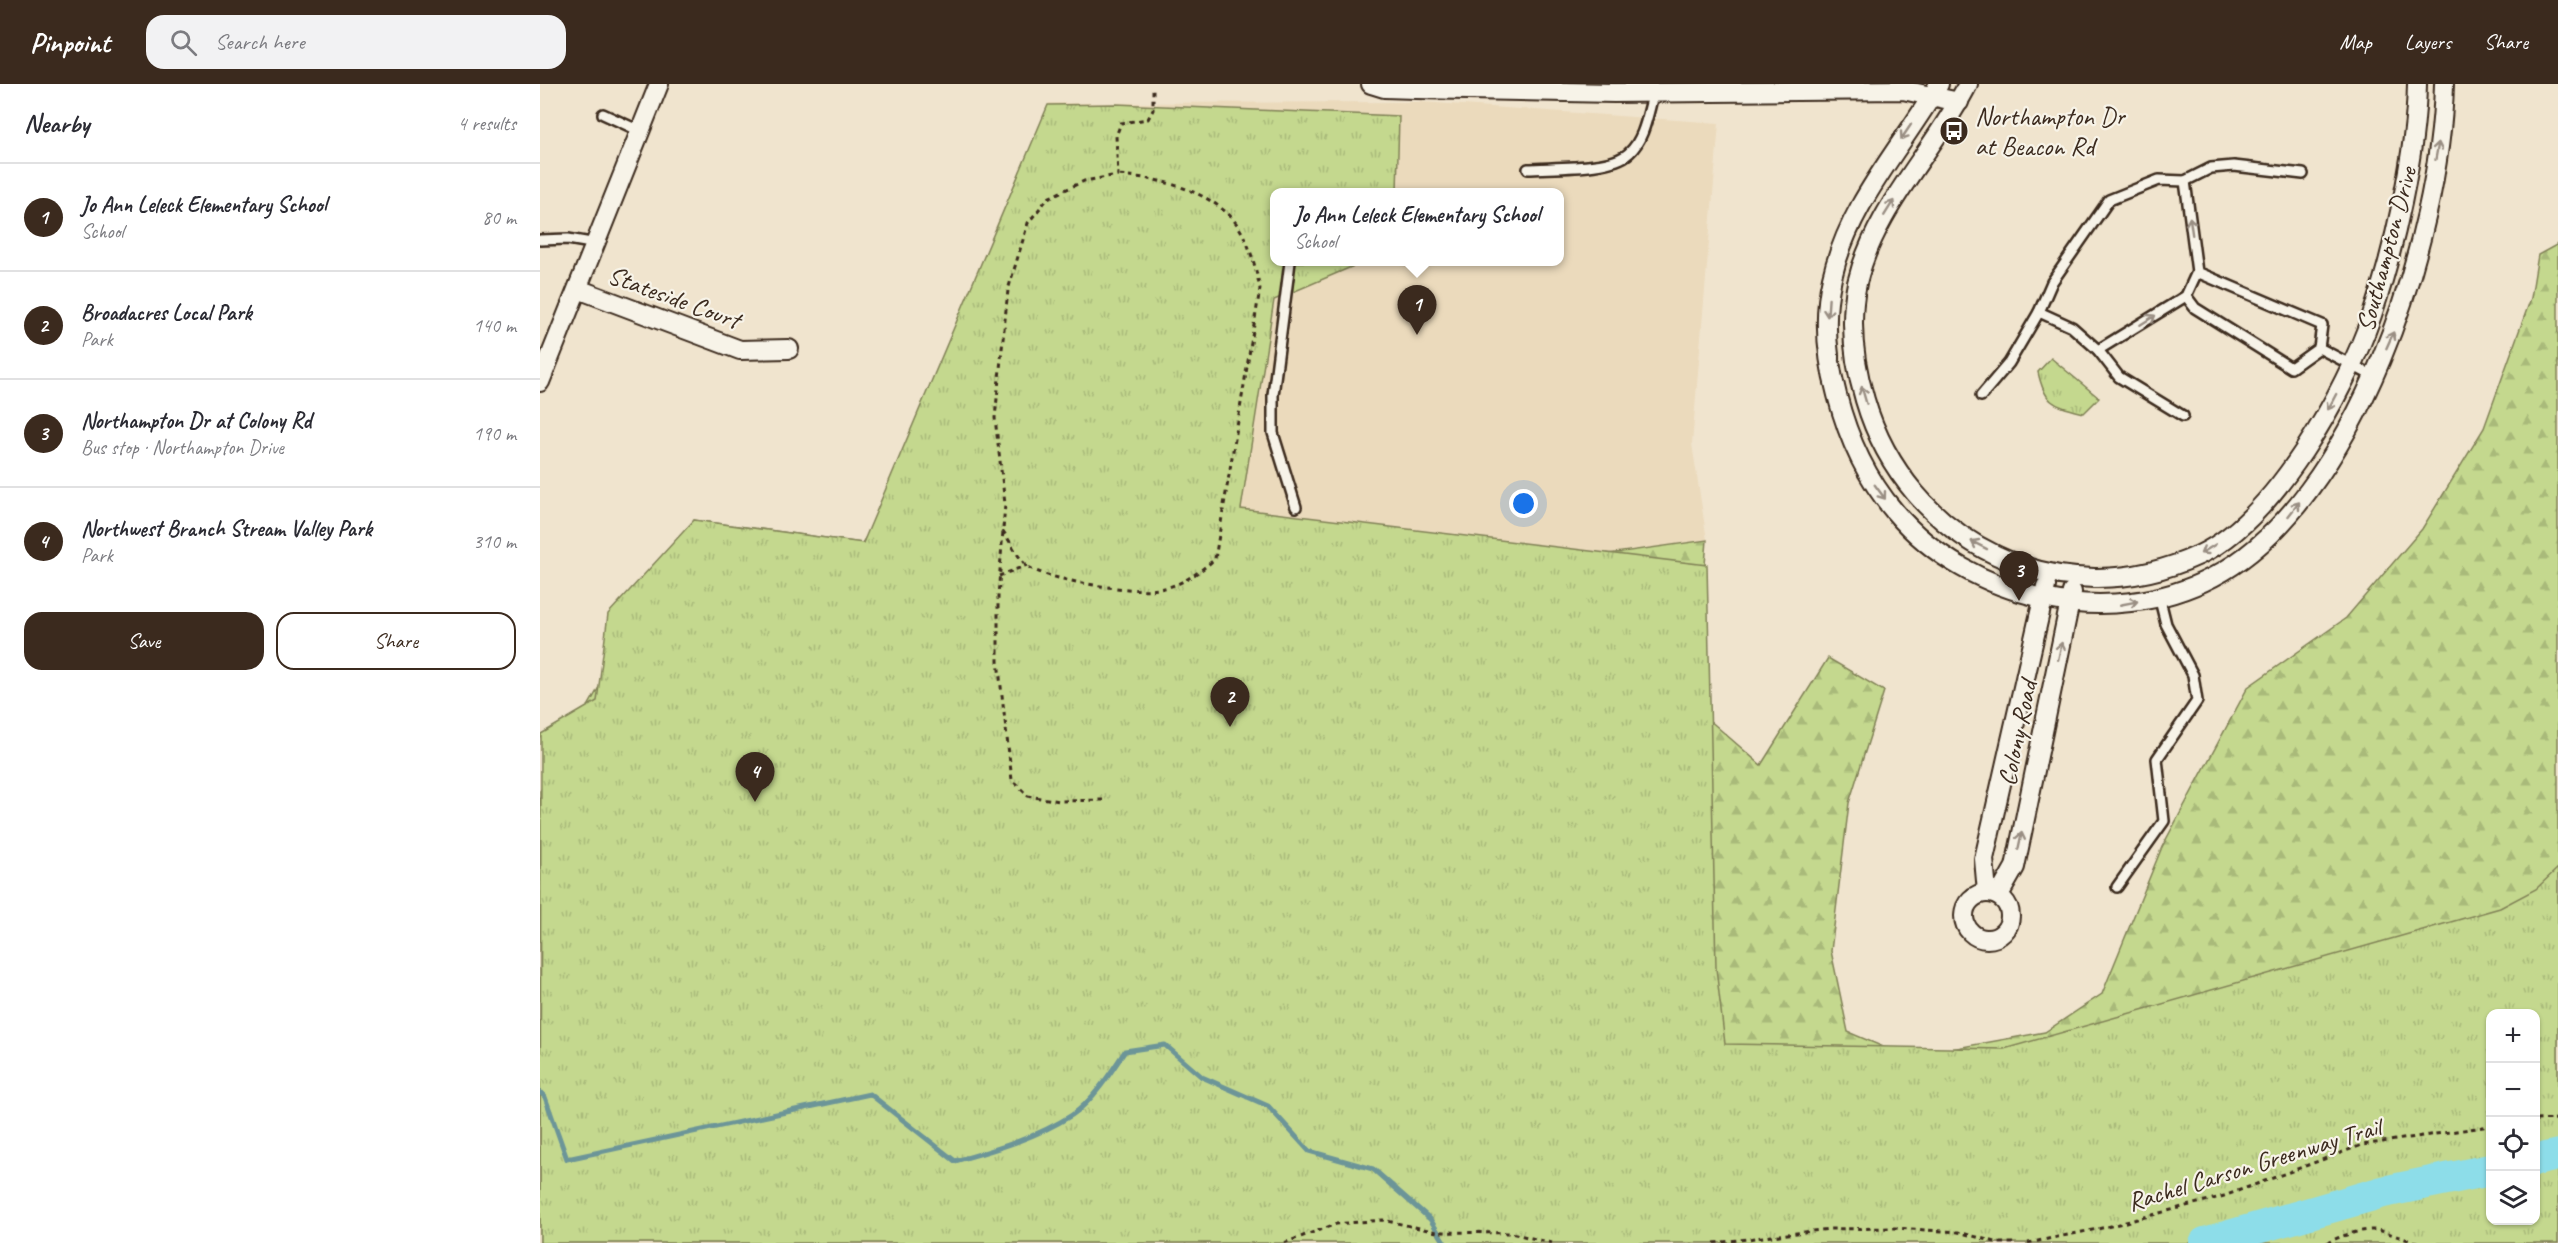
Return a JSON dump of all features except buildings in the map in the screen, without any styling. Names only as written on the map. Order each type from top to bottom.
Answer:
[{"type":"street","points":[[540,382],[660,84]]},
{"type":"street","name":"Southampton Drive","points":[[1968,84],[1959,102],[1881,220],[1867,248],[1857,286],[1855,359],[1875,432],[1896,470],[1917,497],[1946,523],[1986,549],[2048,573],[2073,578],[2119,578],[2164,568],[2201,554],[2238,530],[2273,495],[2332,403],[2372,316],[2400,208],[2417,110],[2417,84]]},
{"type":"street","name":"Southampton Drive","points":[[1935,90],[1858,207],[1842,239],[1830,282],[1828,363],[1851,442],[1874,485],[1897,514],[1929,544],[1957,564],[1983,577],[2044,599],[2070,603],[2122,604],[2159,596],[2212,578],[2254,551],[2293,513],[2355,416],[2397,325],[2426,214],[2443,112],[2444,84]]},
{"type":"street","points":[[1378,86],[1654,92],[1935,90],[1959,102]]},
{"type":"street","name":"Stateside Court","points":[[578,289],[740,350],[789,349]]},
{"type":"street","points":[[1858,456],[1882,444]]},
{"type":"street","name":"Colony Road","points":[[2048,573],[1984,859],[1993,894],[2015,867],[2070,603],[2073,578]]},
{"type":"lane","points":[[1528,169],[1607,164],[1629,153],[1644,129],[1654,92]]},
{"type":"lane","points":[[603,114],[640,131]]},
{"type":"lane","points":[[1607,164],[1613,174]]},
{"type":"lane","points":[[1981,396],[2009,363],[2039,312],[2052,282],[2109,200],[2159,180],[2185,181],[2211,168],[2234,166],[2303,174]]},
{"type":"lane","points":[[2098,350],[2186,296],[2197,272],[2185,181]]},
{"type":"lane","points":[[540,240],[568,239],[597,244]]},
{"type":"lane","points":[[1289,266],[1273,395],[1273,433],[1296,507]]},
{"type":"lane","points":[[2186,296],[2195,308],[2290,368],[2319,348],[2322,325],[2197,272]]},
{"type":"lane","points":[[2039,312],[2072,327],[2098,350],[2119,377],[2183,416]]},
{"type":"lane","points":[[2319,348],[2373,376]]},
{"type":"lane","points":[[2117,887],[2164,821],[2157,759],[2197,701],[2193,675],[2166,624],[2159,596]]},
{"type":"path","points":[[1118,175],[1116,136],[1121,123],[1148,119],[1153,110],[1153,87]]},
{"type":"path","points":[[1002,530],[1027,566],[1057,578],[1115,588],[1158,589],[1192,578],[1215,558],[1260,289],[1247,244],[1228,213],[1200,196],[1152,178],[1118,175],[1084,181],[1048,198],[1028,223],[1008,290],[995,418],[1005,504],[1002,530],[999,576],[998,661],[1012,780],[1028,796],[1060,801],[1103,800]]},
{"type":"path","points":[[999,576],[1027,566]]},
{"type":"path","points":[[2540,1120],[2558,1119]]},
{"type":"path","name":"Rachel Carson Greenway Trail","points":[[2028,1243],[2107,1227],[2224,1196],[2362,1145],[2486,1127]]},
{"type":"path","points":[[1284,1243],[1336,1224],[1383,1220],[1437,1232],[1511,1233],[1552,1243]]},
{"type":"path","points":[[1713,1243],[1829,1229],[1895,1228],[1958,1232],[1999,1242],[2014,1243]]},
{"type":"path","points":[[2326,1243],[2340,1236],[2379,1230],[2405,1241],[2422,1243]]},
{"type":"shaded area","points":[[1421,102],[1719,123],[1692,444],[1707,540],[1430,579],[947,509],[964,302],[1049,103]]},
{"type":"green space","points":[[1116,104],[1399,116],[1397,188],[1270,188],[1270,266],[1354,266],[1274,300],[1241,509],[1707,565],[1716,968],[1725,1044],[2004,1049],[2500,908],[2536,889],[2558,868],[2558,1243],[540,1243],[541,734],[597,701],[608,614],[694,520],[863,543],[1048,105]]},
{"type":"green space","points":[[2558,244],[2558,1243],[540,1243],[540,791],[694,520],[862,543],[922,454],[1430,579],[1707,540],[1699,638],[1708,719],[1761,765],[1828,658],[1884,691],[1849,803],[1831,951],[1848,1032],[1907,1057],[2045,1032],[2102,994],[2162,847],[2248,687],[2346,618],[2422,529],[2484,428],[2531,298],[2538,255]]},
{"type":"green space","points":[[2051,358],[2099,398],[2084,413],[2058,405],[2047,397],[2038,372]]},
{"type":"waterway","points":[[540,1092],[545,1097],[567,1159],[870,1094],[955,1161],[1015,1142],[1058,1123],[1087,1102],[1125,1051],[1165,1045],[1202,1077],[1268,1106],[1309,1151],[1373,1169],[1430,1219],[1445,1243]]},
{"type":"waterway","points":[[2540,1159],[2558,1155]]},
{"type":"waterway","points":[[2205,1243],[2383,1192],[2486,1171]]},
{"type":"place","name":"Northampton Dr at Beacon Rd","points":[[1954,131]]},
{"type":"place","name":"Jo Ann Leleck Elementary School","points":[[1417,335]]},
{"type":"place","name":"Northampton Dr at Colony Rd","points":[[2019,601]]},
{"type":"place","name":"Broadacres Local Park","points":[[1230,727]]},
{"type":"place","name":"Northwest Branch Stream Valley Park","points":[[755,802]]}]
